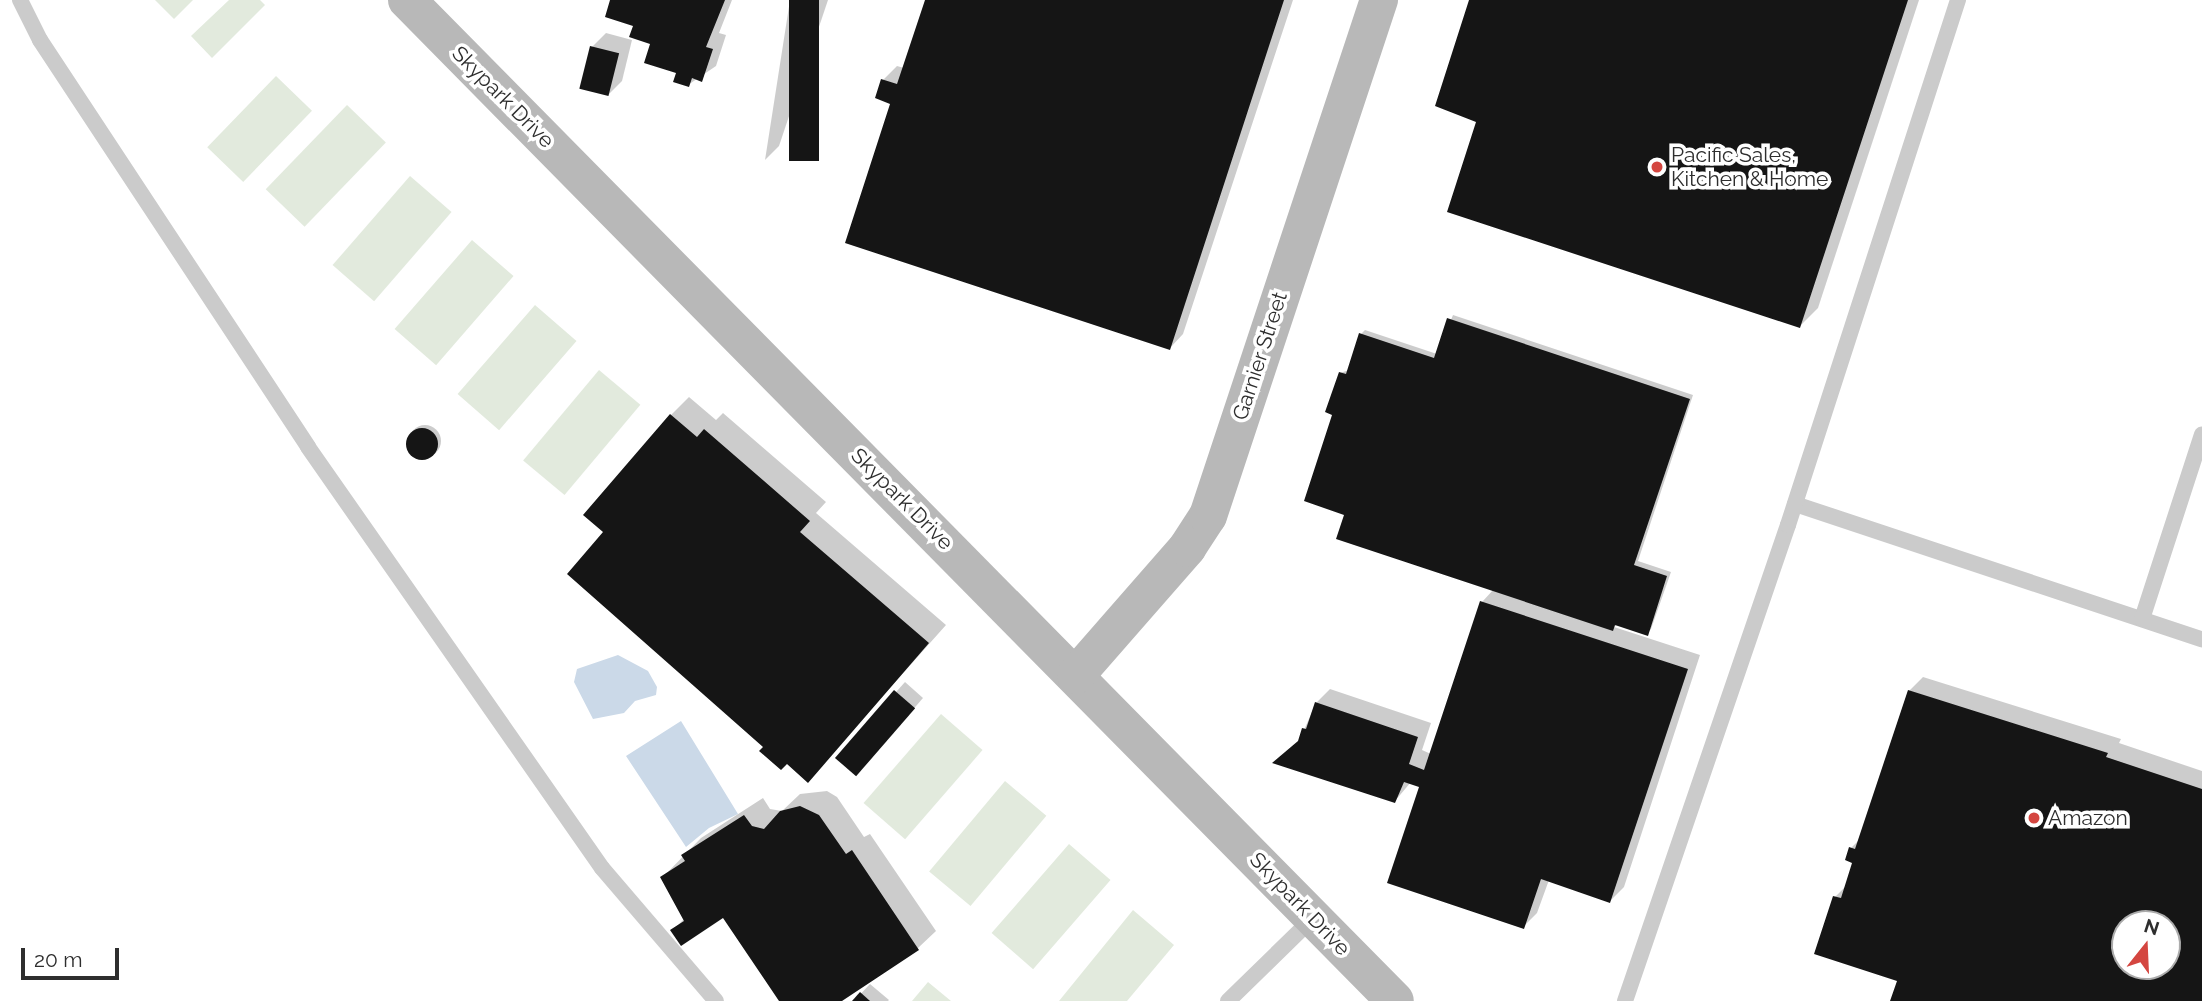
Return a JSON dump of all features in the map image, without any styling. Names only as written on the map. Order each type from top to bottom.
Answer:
[{"type":"main road","name":"Skypark Drive","points":[[407,0],[1395,1001]]},
{"type":"main road","name":"Garnier Street","points":[[1076,675],[1187,548],[1208,516],[1379,0]]},
{"type":"lane","points":[[20,0],[40,40],[307,447],[602,868],[716,1001]]},
{"type":"lane","points":[[1625,1001],[1794,504],[1958,0]]},
{"type":"lane","points":[[2142,620],[2202,434]]},
{"type":"lane","points":[[1794,504],[2202,639]]},
{"type":"lane","points":[[1228,1001],[1313,918]]},
{"type":"shaded area","points":[[155,0],[193,0],[174,19]]},
{"type":"shaded area","points":[[229,0],[260,0],[265,5],[212,58],[191,36]]},
{"type":"shaded area","points":[[276,76],[312,111],[243,182],[207,147]]},
{"type":"shaded area","points":[[347,105],[386,143],[305,227],[266,189]]},
{"type":"shaded area","points":[[410,176],[452,212],[374,301],[333,265]]},
{"type":"shaded area","points":[[472,240],[514,276],[436,365],[395,329]]},
{"type":"shaded area","points":[[535,305],[577,341],[499,430],[458,394]]},
{"type":"shaded area","points":[[599,370],[640,405],[565,495],[523,460]]},
{"type":"shaded area","points":[[941,714],[983,750],[905,839],[864,803]]},
{"type":"shaded area","points":[[1005,781],[1046,816],[971,906],[929,871]]},
{"type":"shaded area","points":[[1069,844],[1111,880],[1033,969],[992,933]]},
{"type":"shaded area","points":[[1133,910],[1174,945],[1127,1001],[1059,1001]]},
{"type":"shaded area","points":[[928,982],[951,1001],[912,1001]]},
{"type":"water","points":[[618,655],[648,671],[657,687],[656,695],[635,701],[624,713],[593,719],[574,682],[577,669]]},
{"type":"water","points":[[681,721],[738,814],[709,828],[686,847],[626,756]]},
{"type":"building","points":[[610,0],[725,0],[706,47],[713,49],[702,82],[692,78],[689,87],[673,82],[676,73],[644,63],[650,44],[629,37],[633,26],[605,17]]},
{"type":"building","points":[[789,0],[819,0],[819,161],[789,161]]},
{"type":"building","points":[[925,0],[1284,0],[1170,350],[845,243],[890,104],[875,98],[881,79],[897,84]]},
{"type":"building","name":"Pacific Sales, Kitchen & Home","points":[[1469,0],[1908,0],[1800,328],[1447,212],[1476,122],[1435,106]]},
{"type":"building","points":[[590,46],[619,53],[608,96],[579,89]]},
{"type":"building","points":[[1447,318],[1690,399],[1634,565],[1667,576],[1648,636],[1615,625],[1613,631],[1336,539],[1344,515],[1304,501],[1332,415],[1325,412],[1339,372],[1346,374],[1359,333],[1434,358]]},
{"type":"building","points":[[670,414],[697,437],[704,429],[810,521],[800,532],[929,643],[808,783],[787,764],[781,770],[759,751],[763,747],[567,574],[603,532],[583,515]]},
{"type":"building","points":[[422,428],[433,433],[438,444],[433,455],[422,460],[411,455],[406,444],[411,433]]},
{"type":"building","points":[[1480,601],[1688,669],[1610,903],[1541,879],[1524,929],[1387,883],[1419,787],[1404,782],[1395,803],[1272,763],[1298,741],[1302,728],[1306,729],[1315,702],[1418,737],[1409,764],[1424,770]]},
{"type":"building","points":[[894,690],[915,708],[856,776],[835,758]]},
{"type":"building","name":"Amazon","points":[[1908,690],[2108,753],[2106,757],[2202,789],[2202,1001],[1890,1001],[1897,981],[1814,954],[1833,896],[1841,898],[1852,863],[1845,860],[1849,847],[1855,849]]},
{"type":"building","points":[[800,806],[819,815],[846,854],[852,850],[919,950],[842,1001],[779,1001],[723,918],[681,946],[670,930],[684,921],[660,877],[685,861],[681,855],[744,815],[752,826],[764,829],[780,811]]},
{"type":"building","points":[[860,992],[870,1001],[852,1001]]},
{"type":"place","name":"Pacific Sales, Kitchen & Home","points":[[1657,167]]},
{"type":"place","name":"Amazon","points":[[2034,818]]}]
